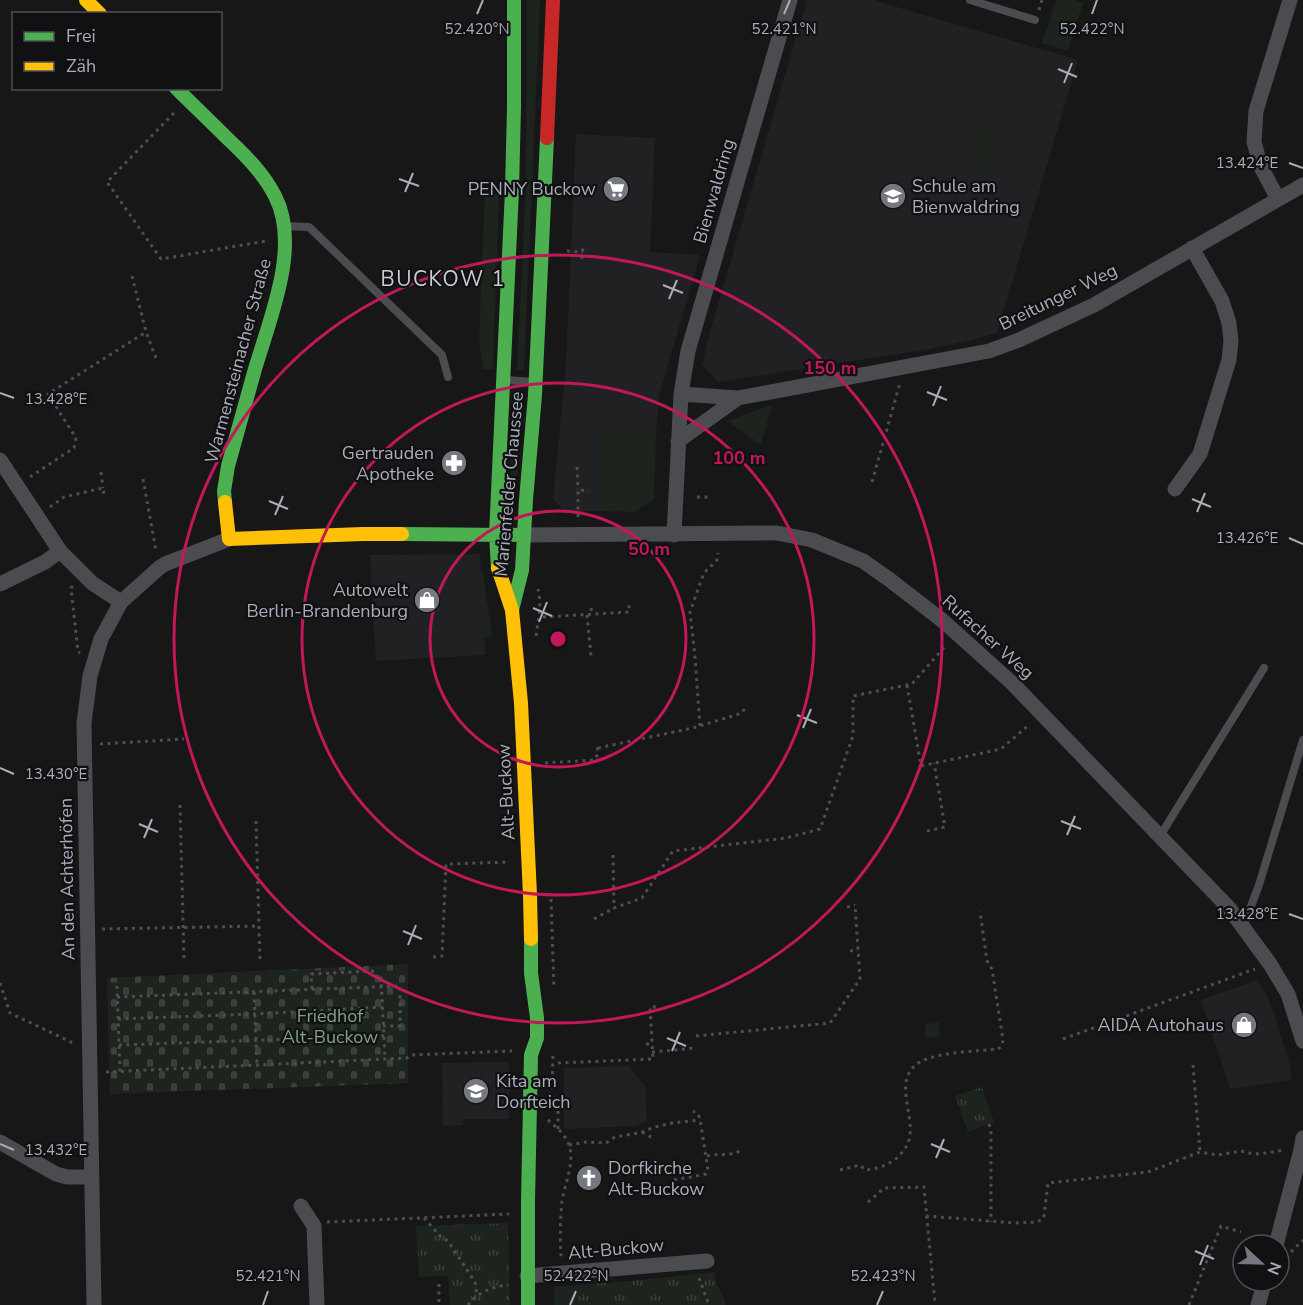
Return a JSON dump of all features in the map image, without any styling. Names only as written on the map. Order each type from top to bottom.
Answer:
[{"type":"main road","points":[[86,0],[98,12]]},
{"type":"main road","name":"Marienfelder Chaussee","points":[[512,610],[497,566],[496,535],[512,190],[514,0]]},
{"type":"main road","name":"Marienfelder Chaussee","points":[[512,610],[522,570],[536,382],[553,0]]},
{"type":"main road","name":"Warmensteinacher Straße","points":[[178,90],[245,155],[278,202],[284,226],[284,256],[278,288],[228,466],[224,492],[229,539]]},
{"type":"main road","name":"An den Achterhöfen","points":[[229,539],[370,534],[496,535]]},
{"type":"main road","name":"Rufacher Weg","points":[[496,535],[524,535]]},
{"type":"main road","name":"Alt-Buckow","points":[[512,610],[521,703],[530,895],[531,973],[537,1018],[537,1038],[531,1055],[528,1305]]},
{"type":"main road","name":"Alt-Buckow","points":[[523,1018],[531,973]]},
{"type":"main road","name":"Alt-Buckow","points":[[523,1038],[531,1055]]},
{"type":"street","name":"Bienwaldring","points":[[681,394],[688,351],[790,0]]},
{"type":"street","points":[[1278,199],[1261,167],[1254,142],[1256,111],[1290,0]]},
{"type":"street","name":"Breitunger Weg","points":[[681,394],[738,398],[989,351],[1029,336],[1094,305],[1303,185]]},
{"type":"street","points":[[1175,489],[1200,454],[1229,360],[1231,341],[1229,323],[1222,301],[1192,248]]},
{"type":"street","points":[[674,535],[681,394]]},
{"type":"street","name":"Breitunger Weg","points":[[678,441],[738,398]]},
{"type":"street","points":[[0,460],[60,551],[92,583],[121,602]]},
{"type":"street","name":"Rufacher Weg","points":[[524,535],[777,533],[812,540],[863,561],[956,633],[1012,683],[1229,908],[1270,964],[1288,994],[1303,1041]]},
{"type":"street","name":"An den Achterhöfen","points":[[94,1305],[84,723],[90,676],[101,639],[121,602],[159,568],[229,539]]},
{"type":"street","points":[[0,584],[45,562],[60,551]]},
{"type":"street","points":[[1286,1233],[1303,1138]]},
{"type":"street","points":[[0,1142],[56,1174],[67,1177],[91,1177]]},
{"type":"street","points":[[301,1206],[314,1226],[317,1305]]},
{"type":"street","name":"Alt-Buckow","points":[[527,1276],[707,1261]]},
{"type":"lane","points":[[970,0],[1035,20]]},
{"type":"lane","points":[[284,226],[309,227],[441,355],[448,376]]},
{"type":"lane","points":[[504,380],[536,382]]},
{"type":"lane","points":[[1160,836],[1264,668]]},
{"type":"lane","points":[[1243,927],[1259,885],[1303,740]]},
{"type":"path","points":[[176,112],[107,182],[161,259],[267,241]]},
{"type":"path","points":[[582,259],[583,244]]},
{"type":"path","points":[[567,251],[583,252]]},
{"type":"path","points":[[132,276],[146,332],[156,358]]},
{"type":"path","points":[[24,481],[74,448],[76,438],[48,394],[146,332]]},
{"type":"path","points":[[872,482],[900,381]]},
{"type":"path","points":[[577,467],[578,517]]},
{"type":"path","points":[[101,472],[104,495]]},
{"type":"path","points":[[143,478],[159,568]]},
{"type":"path","points":[[44,512],[64,496],[103,488]]},
{"type":"path","points":[[578,490],[589,490]]},
{"type":"path","points":[[697,497],[710,497]]},
{"type":"path","points":[[700,726],[696,657],[690,612],[702,578],[717,560],[718,553]]},
{"type":"path","points":[[76,582],[71,588],[80,654]]},
{"type":"path","points":[[537,587],[540,598],[538,627]]},
{"type":"path","points":[[543,617],[629,612],[629,605]]},
{"type":"path","points":[[591,608],[589,614],[591,656]]},
{"type":"path","points":[[594,919],[614,908],[642,898],[673,851],[786,838],[820,829],[853,736],[853,696],[912,684],[956,633]]},
{"type":"path","points":[[907,685],[921,766],[1000,749],[1031,723]]},
{"type":"path","points":[[545,763],[594,760],[598,746],[700,726],[742,713],[745,708]]},
{"type":"path","points":[[99,744],[184,739]]},
{"type":"path","points":[[927,831],[945,827],[934,763]]},
{"type":"path","points":[[180,805],[184,960]]},
{"type":"path","points":[[256,821],[260,963]]},
{"type":"path","points":[[613,855],[614,908]]},
{"type":"path","points":[[433,957],[442,956],[446,864],[510,862]]},
{"type":"path","points":[[696,1035],[830,1023],[860,979],[855,905],[847,907]]},
{"type":"path","points":[[840,1170],[860,1166],[865,1170],[876,1168],[895,1160],[905,1150],[910,1131],[906,1079],[916,1065],[931,1057],[999,1049],[1002,1046],[1004,1040],[992,969],[987,961],[980,911]]},
{"type":"path","points":[[102,929],[259,926]]},
{"type":"path","points":[[850,951],[858,950]]},
{"type":"path","points":[[1063,1040],[1255,969]]},
{"type":"path","points":[[312,989],[311,974],[375,971],[375,975],[381,976],[385,1059]]},
{"type":"path","points":[[0,983],[10,1013],[73,1043]]},
{"type":"path","points":[[117,986],[120,1072]]},
{"type":"path","points":[[117,997],[400,986],[400,1026],[383,1026]]},
{"type":"path","points":[[254,991],[257,1065]]},
{"type":"path","points":[[118,1019],[382,1007]]},
{"type":"path","points":[[558,1063],[653,1059],[651,1008],[659,1007]]},
{"type":"path","points":[[807,1020],[808,1025]]},
{"type":"path","points":[[645,1023],[651,1023]]},
{"type":"path","points":[[752,1024],[752,1031]]},
{"type":"path","points":[[119,1045],[384,1036]]},
{"type":"path","points":[[646,1044],[652,1044]]},
{"type":"path","points":[[652,1052],[696,1048]]},
{"type":"path","points":[[104,1073],[514,1051]]},
{"type":"path","points":[[1193,1065],[1200,1152]]},
{"type":"path","points":[[558,1105],[558,1129]]},
{"type":"path","points":[[674,1180],[706,1174],[708,1170],[700,1120],[698,1114],[693,1111]]},
{"type":"path","points":[[569,1145],[586,1142],[606,1143],[615,1137],[672,1123],[700,1120]]},
{"type":"path","points":[[552,1124],[562,1133],[569,1145],[571,1164],[562,1202],[561,1262]]},
{"type":"path","points":[[989,1124],[991,1131],[991,1222]]},
{"type":"path","points":[[642,1132],[655,1137]]},
{"type":"path","points":[[927,1216],[991,1222],[1040,1221],[1044,1216],[1048,1183],[1148,1172],[1200,1152],[1217,1155],[1236,1151],[1259,1154],[1289,1149]]},
{"type":"path","points":[[707,1156],[732,1154],[741,1150]]},
{"type":"path","points":[[868,1202],[884,1188],[924,1187],[935,1304]]},
{"type":"path","points":[[325,1222],[510,1214]]},
{"type":"path","points":[[424,1218],[440,1236],[448,1241],[475,1282],[477,1296]]},
{"type":"path","points":[[1189,1305],[1221,1226],[1241,1232]]},
{"type":"path","points":[[699,1278],[709,1305]]},
{"type":"path","points":[[439,1284],[439,1305]]},
{"type":"path","points":[[468,1305],[477,1296],[499,1286],[511,1284]]},
{"type":"shaded area","name":"Schule am Bienwaldring","points":[[807,0],[873,0],[1078,60],[997,333],[930,349],[718,382],[702,365]]},
{"type":"shaded area","points":[[576,134],[655,138],[650,252],[700,255],[659,396],[656,433],[598,433],[599,511],[565,512],[553,499],[566,365]]},
{"type":"shaded area","name":"Autowelt Berlin-Brandenburg","points":[[480,554],[485,655],[376,661],[370,555]]},
{"type":"shaded area","name":"AIDA Autohaus","points":[[1257,980],[1266,993],[1275,1016],[1292,1080],[1230,1089],[1201,1000]]},
{"type":"shaded area","name":"Kita am Dorfteich","points":[[509,1062],[509,1119],[464,1119],[463,1125],[443,1126],[442,1063]]},
{"type":"shaded area","points":[[629,1066],[646,1087],[647,1122],[636,1126],[564,1129],[564,1068]]},
{"type":"green space","points":[[527,0],[540,0],[524,371],[517,370],[526,183]]},
{"type":"green space","points":[[1056,0],[1075,0],[1083,3],[1068,51],[1042,43]]},
{"type":"green space","points":[[980,129],[1000,135],[987,175],[968,169]]},
{"type":"green space","points":[[485,194],[499,195],[493,369],[483,369],[479,339]]},
{"type":"green space","points":[[515,393],[524,394],[515,500],[509,500]]},
{"type":"green space","points":[[772,405],[761,445],[728,421],[757,410]]},
{"type":"green space","points":[[598,433],[656,433],[654,499],[635,512],[599,511]]},
{"type":"green space","points":[[480,569],[483,573],[492,635],[484,638]]},
{"type":"green space","name":"Friedhof Alt-Buckow","points":[[408,964],[408,1083],[110,1094],[107,978]]},
{"type":"green space","points":[[938,1022],[940,1036],[926,1038],[925,1024]]},
{"type":"green space","points":[[982,1087],[994,1122],[968,1132],[955,1096]]},
{"type":"green space","points":[[508,1223],[510,1305],[450,1305],[448,1276],[419,1277],[416,1226]]},
{"type":"green space","points":[[715,1272],[715,1279],[726,1305],[554,1305],[554,1287]]},
{"type":"traffic: fast","points":[[498,568],[496,535],[512,190],[514,0]]},
{"type":"traffic: fast","points":[[178,90],[266,180],[282,216],[285,237],[284,259],[275,305],[228,466],[224,491],[225,502]]},
{"type":"traffic: fast","points":[[512,610],[522,570],[535,395],[547,138]]},
{"type":"traffic: fast","points":[[402,534],[524,535]]},
{"type":"traffic: fast","points":[[528,1305],[531,1055],[537,1038],[537,1018],[531,973],[531,939]]},
{"type":"traffic: slow","points":[[86,0],[98,12]]},
{"type":"traffic: slow","points":[[225,502],[229,539],[402,534]]},
{"type":"traffic: slow","points":[[498,568],[512,610],[521,703],[531,939]]},
{"type":"traffic: jam","points":[[547,138],[553,0]]},
{"type":"place","name":"PENNY Buckow","points":[[616,189]]},
{"type":"place","name":"Schule am Bienwaldring","points":[[893,196]]},
{"type":"place","name":"Gertrauden Apotheke","points":[[454,463]]},
{"type":"place","name":"Autowelt Berlin-Brandenburg","points":[[427,600]]},
{"type":"place","name":"AIDA Autohaus","points":[[1244,1025]]},
{"type":"place","name":"Kita am Dorfteich","points":[[476,1091]]},
{"type":"place","name":"Dorfkirche Alt-Buckow","points":[[589,1178]]},
{"type":"district","name":"BUCKOW 1","points":[[443,279]]}]
